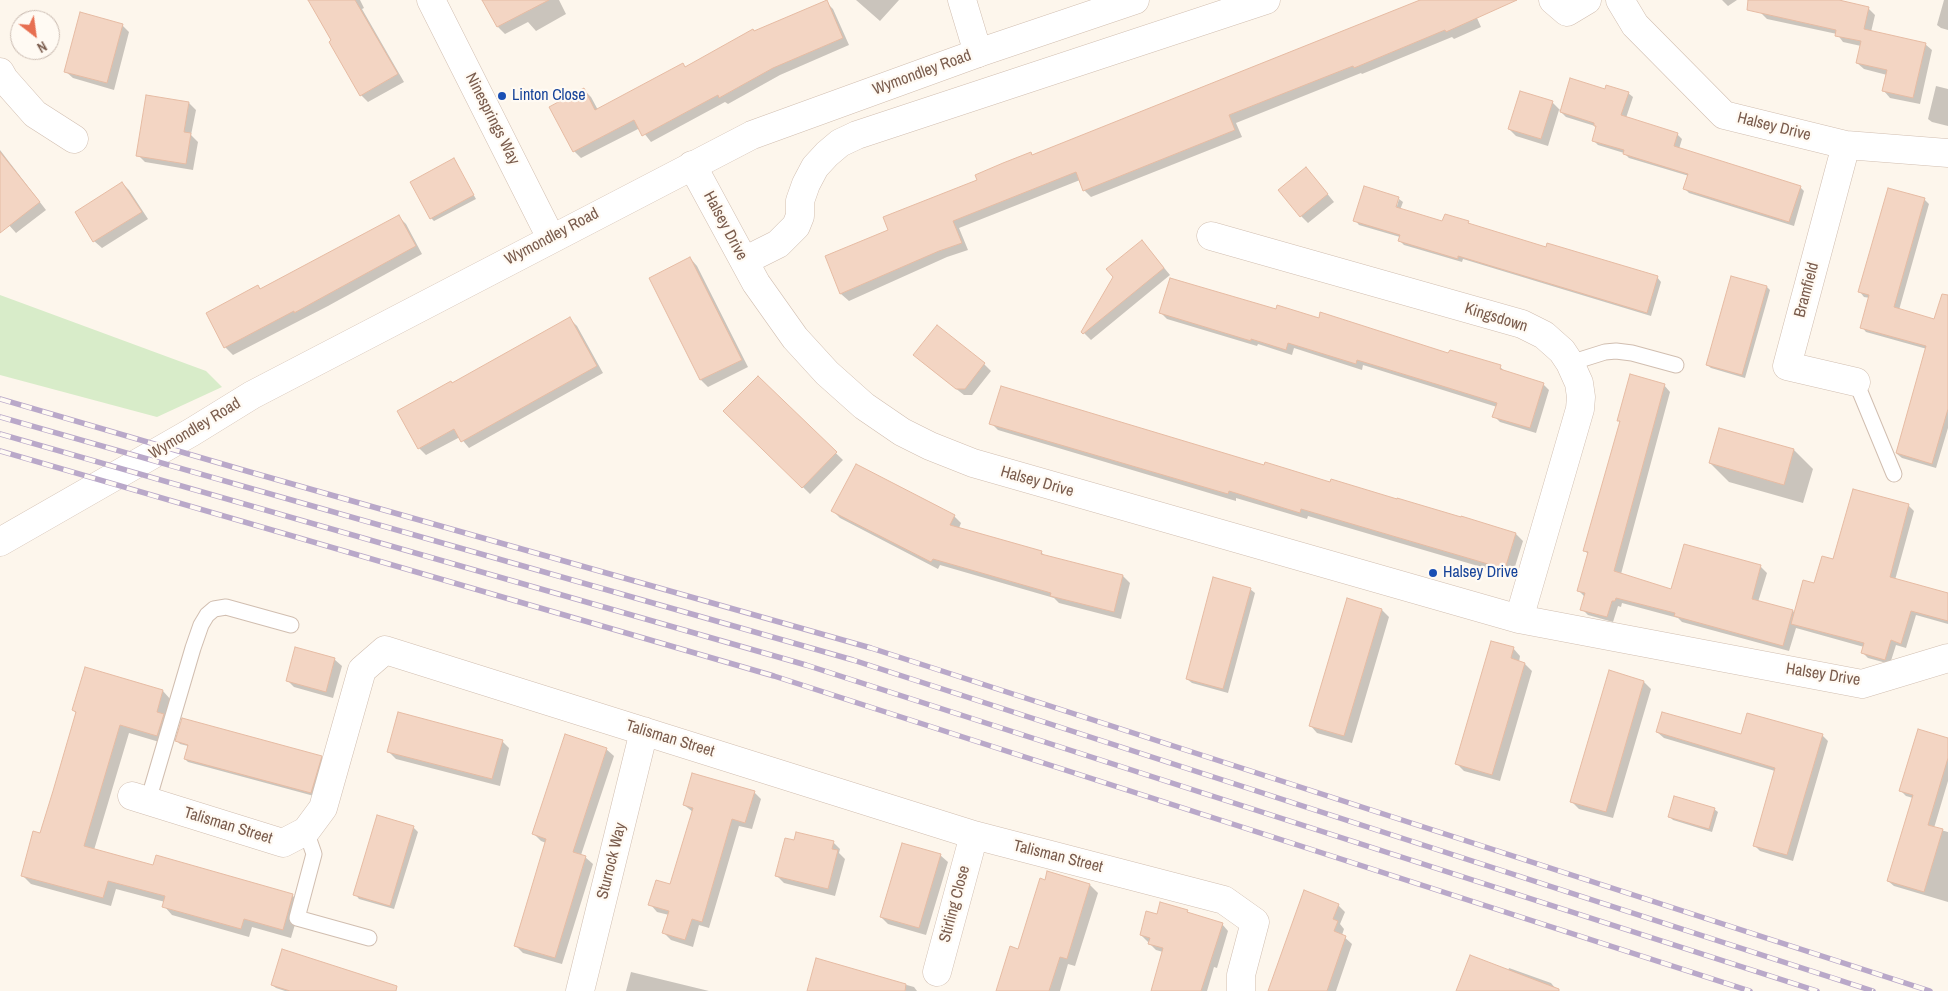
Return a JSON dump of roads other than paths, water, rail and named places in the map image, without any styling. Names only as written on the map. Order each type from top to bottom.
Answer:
[{"type":"street","name":"Ninesprings Way","points":[[431,0],[551,238]]},
{"type":"street","points":[[962,0],[978,53]]},
{"type":"street","name":"Wymondley Road","points":[[0,542],[192,432],[252,395],[752,134],[978,53],[1135,0]]},
{"type":"street","points":[[744,261],[778,244],[796,226],[800,216],[800,201],[815,167],[826,154],[840,143],[875,129],[1266,0]]},
{"type":"street","points":[[1553,0],[1567,12],[1587,0]]},
{"type":"street","name":"Halsey Drive","points":[[1620,0],[1635,25],[1724,115],[1846,145],[1948,153]]},
{"type":"street","points":[[0,72],[35,114],[74,139]]},
{"type":"street","name":"Bramfield","points":[[1846,145],[1787,366],[1856,382]]},
{"type":"street","name":"Halsey Drive","points":[[692,165],[756,283],[774,311],[795,338],[827,372],[864,406],[902,432],[930,446],[973,463],[1520,619],[1862,684],[1948,658]]},
{"type":"street","name":"Kingsdown","points":[[1211,236],[1522,324],[1549,339],[1562,351],[1579,383],[1581,396],[1580,410],[1520,619]]},
{"type":"street","name":"Talisman Street","points":[[140,798],[283,843],[306,831],[323,808],[362,670],[385,650],[974,835],[1224,900],[1255,922],[1240,975],[1241,991]]},
{"type":"street","name":"Sturrock Way","points":[[580,991],[644,731]]},
{"type":"street","name":"Stirling Close","points":[[937,972],[974,835]]},
{"type":"lane","points":[[1570,363],[1605,352],[1616,351],[1632,353],[1676,365]]},
{"type":"lane","points":[[1856,382],[1894,474]]},
{"type":"lane","points":[[140,798],[201,625],[207,615],[214,609],[226,607],[291,625]]},
{"type":"lane","points":[[306,831],[314,854],[297,918],[369,938]]},
{"type":"railway","points":[[0,399],[871,648],[1930,991]]},
{"type":"railway","points":[[0,417],[853,660],[1873,991]]},
{"type":"railway","points":[[0,434],[806,665],[1817,991]]},
{"type":"railway","points":[[0,451],[774,676],[1750,991]]},
{"type":"place","name":"Linton Close","points":[[502,96]]},
{"type":"place","name":"Halsey Drive","points":[[1433,573]]}]
